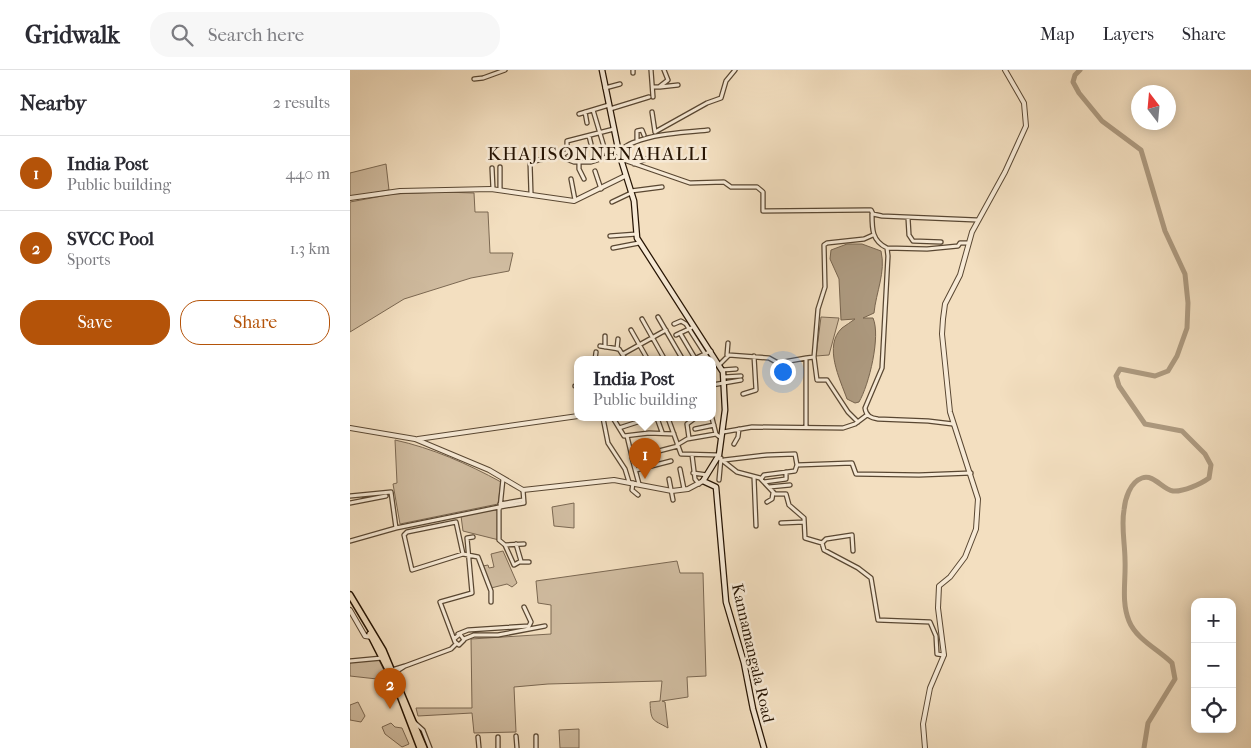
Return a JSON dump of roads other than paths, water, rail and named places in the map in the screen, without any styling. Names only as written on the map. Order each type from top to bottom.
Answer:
[{"type":"main road","points":[[602,70],[620,159],[631,192],[639,243],[713,356]]},
{"type":"main road","points":[[701,483],[721,458],[721,438],[725,410],[722,370],[716,360]]},
{"type":"main road","name":"Kannamangala Road","points":[[701,483],[716,487],[726,602],[744,663],[752,709],[764,748]]},
{"type":"main road","points":[[350,595],[393,672],[420,748]]},
{"type":"main road","points":[[350,600],[385,657],[424,748]]},
{"type":"street","points":[[474,78],[483,78],[505,70]]},
{"type":"street","points":[[579,114],[651,97],[653,87],[651,70]]},
{"type":"street","points":[[659,87],[668,80],[664,70]]},
{"type":"street","points":[[652,136],[655,132],[707,103],[721,98],[726,82],[735,70]]},
{"type":"street","points":[[924,748],[924,724],[930,688],[944,655],[937,595],[941,582],[950,577],[965,557],[976,529],[978,499],[971,473],[953,424],[942,334],[943,319],[945,304],[960,275],[967,243],[977,220],[997,188],[1026,126],[1027,112],[1024,102],[1005,70]]},
{"type":"street","points":[[605,88],[620,84]]},
{"type":"street","points":[[653,87],[678,85]]},
{"type":"street","points":[[593,110],[607,157]]},
{"type":"street","points":[[585,112],[587,123]]},
{"type":"street","points":[[652,112],[655,132]]},
{"type":"street","points":[[531,194],[529,163],[560,156],[567,152],[566,142],[614,129]]},
{"type":"street","points":[[637,141],[636,131],[642,130],[644,135]]},
{"type":"street","points":[[560,156],[572,162],[592,162],[619,153],[637,141],[652,136],[708,130]]},
{"type":"street","points":[[589,136],[592,144]]},
{"type":"street","points":[[580,138],[582,144]]},
{"type":"street","points":[[634,164],[649,158]]},
{"type":"street","points":[[620,159],[690,183],[724,182],[731,187],[757,187],[763,192],[763,211],[865,210],[882,216],[977,220]]},
{"type":"street","points":[[579,161],[579,170],[584,179]]},
{"type":"street","points":[[500,167],[500,190]]},
{"type":"street","points":[[492,168],[493,190]]},
{"type":"street","points":[[595,171],[601,189]]},
{"type":"street","points":[[350,198],[400,191],[500,190],[575,200],[625,176]]},
{"type":"street","points":[[571,179],[575,200]]},
{"type":"street","points":[[612,202],[631,192],[662,187]]},
{"type":"street","points":[[872,212],[876,241],[887,248],[948,249],[958,246],[960,243],[967,243]]},
{"type":"street","points":[[908,218],[909,235],[913,242],[941,242]]},
{"type":"street","points":[[610,236],[637,234]]},
{"type":"street","points":[[858,422],[848,412],[827,380],[817,380],[814,357],[818,309],[825,287],[824,245],[827,242],[864,240],[874,235]]},
{"type":"street","points":[[613,248],[639,243]]},
{"type":"street","points":[[867,415],[865,408],[882,368],[887,248]]},
{"type":"street","points":[[658,316],[681,356]]},
{"type":"street","points":[[642,318],[664,356]]},
{"type":"street","points":[[674,324],[681,321],[690,329],[706,356]]},
{"type":"street","points":[[692,356],[678,334],[695,326]]},
{"type":"street","points":[[631,330],[646,356]]},
{"type":"street","points":[[600,346],[617,349],[623,354],[666,330]]},
{"type":"street","points":[[604,347],[605,336]]},
{"type":"street","points":[[617,349],[618,339]]},
{"type":"street","points":[[716,365],[719,365],[727,355],[728,342]]},
{"type":"street","points":[[700,356],[710,351]]},
{"type":"street","points":[[596,352],[596,356]]},
{"type":"street","points":[[727,355],[769,358],[778,362],[814,357]]},
{"type":"street","points":[[743,394],[756,390],[754,356]]},
{"type":"street","points":[[806,358],[806,427]]},
{"type":"street","points":[[722,370],[736,369]]},
{"type":"street","points":[[716,384],[741,378],[723,377]]},
{"type":"street","points":[[867,415],[878,419],[953,424]]},
{"type":"street","points":[[722,432],[738,429],[843,428],[858,422],[867,415]]},
{"type":"street","points":[[415,439],[574,417]]},
{"type":"street","points":[[604,421],[608,443],[613,454],[625,469],[631,482],[632,490],[638,495]]},
{"type":"street","points":[[615,421],[623,435],[627,436],[662,432],[674,434]]},
{"type":"street","points":[[619,428],[639,421]]},
{"type":"street","points":[[659,421],[662,432]]},
{"type":"street","points":[[669,421],[681,454],[721,458],[767,454],[795,454],[796,470],[764,475],[762,480]]},
{"type":"street","points":[[689,438],[687,424],[691,421]]},
{"type":"street","points":[[713,421],[716,434],[721,438]]},
{"type":"street","points":[[695,429],[714,425]]},
{"type":"street","points":[[350,428],[415,439],[482,466],[523,490],[610,481],[631,482],[670,490],[684,489],[701,483],[693,473],[692,455]]},
{"type":"street","points":[[734,444],[738,438],[738,429]]},
{"type":"street","points":[[632,458],[677,445],[689,438],[716,434]]},
{"type":"street","points":[[627,436],[639,484]]},
{"type":"street","points":[[721,458],[736,472],[762,480],[786,479],[786,472]]},
{"type":"street","points":[[719,480],[721,458]]},
{"type":"street","points":[[636,470],[671,461]]},
{"type":"street","points":[[797,465],[852,463],[856,474],[919,475],[971,473]]},
{"type":"street","points":[[680,469],[684,489]]},
{"type":"street","points":[[693,473],[707,474]]},
{"type":"street","points":[[754,478],[756,526]]},
{"type":"street","points":[[503,479],[499,539],[505,545],[512,564],[529,562]]},
{"type":"street","points":[[669,479],[673,500]]},
{"type":"street","points":[[762,480],[773,493],[786,494],[789,505],[804,518],[804,538],[822,543]]},
{"type":"street","points":[[768,487],[790,485]]},
{"type":"street","points":[[350,541],[396,528],[523,503],[523,490]]},
{"type":"street","points":[[676,490],[678,497]]},
{"type":"street","points":[[350,496],[391,492],[396,528]]},
{"type":"street","points":[[767,502],[772,499],[773,493]]},
{"type":"street","points":[[350,503],[386,496]]},
{"type":"street","points":[[463,554],[458,524],[454,521],[406,532],[404,535],[412,570],[463,554],[478,557],[492,595],[491,602]]},
{"type":"street","points":[[781,523],[804,522]]},
{"type":"street","points":[[822,543],[826,538],[852,535],[853,551]]},
{"type":"street","points":[[456,644],[440,602],[472,593],[467,538],[474,537]]},
{"type":"street","points":[[822,543],[824,550],[858,568],[871,578],[878,620],[930,622],[936,636],[937,654],[944,655]]},
{"type":"street","points":[[516,544],[520,562]]},
{"type":"street","points":[[505,545],[524,544]]},
{"type":"street","points":[[454,639],[458,634],[469,630],[528,626],[531,623],[524,606]]},
{"type":"street","points":[[350,610],[365,636],[372,637]]},
{"type":"street","points":[[393,672],[456,644],[461,644],[464,639],[471,636],[498,635],[545,626]]},
{"type":"street","points":[[469,630],[471,636]]},
{"type":"street","points":[[458,634],[464,639]]},
{"type":"street","points":[[350,660],[385,657]]},
{"type":"street","points":[[414,721],[423,730],[430,748]]},
{"type":"street","points":[[516,736],[517,748]]},
{"type":"street","points":[[536,736],[536,748]]},
{"type":"street","points":[[478,737],[479,748]]},
{"type":"street","points":[[498,737],[498,748]]},
{"type":"waterway","points":[[1080,70],[1075,75],[1073,82],[1079,93],[1102,121],[1141,150],[1165,231],[1185,274],[1188,303],[1187,328],[1177,356],[1168,371],[1155,376],[1120,369],[1116,376],[1119,386],[1145,424],[1182,431],[1205,454],[1211,465],[1209,478],[1197,485],[1182,490],[1169,490],[1150,478],[1142,478],[1131,487],[1126,501],[1123,516],[1124,598],[1129,621],[1132,627],[1148,644],[1172,663],[1175,679],[1148,723],[1144,748]]},
{"type":"place","name":"India Post","points":[[645,479]]},
{"type":"place","name":"SVCC Pool","points":[[390,709]]},
{"type":"district","name":"KHAJISONNENAHALLI","points":[[598,154]]}]
